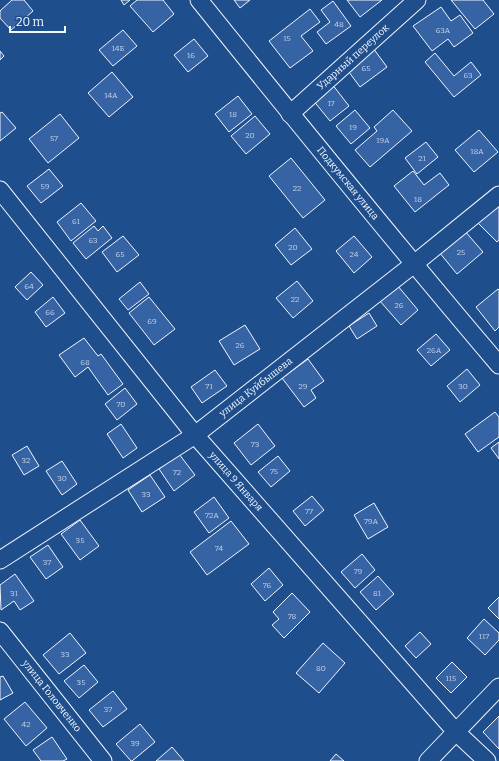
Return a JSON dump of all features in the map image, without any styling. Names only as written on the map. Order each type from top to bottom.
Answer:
[{"type":"street","name":"Подкумская улица","points":[[199,0],[290,114],[499,365]]},
{"type":"street","name":"Ударный переулок","points":[[290,114],[417,0]]},
{"type":"street","name":"улица 9 Января","points":[[0,190],[195,435],[456,732],[487,761]]},
{"type":"street","name":"улица Куйбышева","points":[[0,560],[195,435],[414,264],[499,195]]},
{"type":"street","name":"улица Головченко","points":[[0,631],[103,761]]},
{"type":"street","points":[[428,761],[499,687]]},
{"type":"building","points":[[12,0],[24,0],[33,11],[11,30],[0,18],[0,11]]},
{"type":"building","points":[[121,0],[130,0],[124,5]]},
{"type":"building","points":[[137,0],[163,0],[174,14],[153,32],[130,6]]},
{"type":"building","points":[[234,0],[250,0],[240,8]]},
{"type":"building","points":[[347,0],[382,0],[360,17]]},
{"type":"building","points":[[451,0],[483,0],[494,14],[475,29]]},
{"type":"building","points":[[333,1],[351,26],[326,44],[317,32],[330,22],[321,10]]},
{"type":"building","points":[[441,7],[451,21],[460,15],[473,33],[454,47],[448,39],[432,51],[413,26]]},
{"type":"building","points":[[310,9],[320,22],[301,36],[313,51],[290,68],[269,41]]},
{"type":"building","points":[[123,30],[137,46],[113,66],[99,50]]},
{"type":"building","points":[[194,39],[208,56],[188,72],[174,55]]},
{"type":"building","points":[[373,48],[387,67],[360,87],[346,68]]},
{"type":"building","points":[[0,51],[4,56],[0,60]]},
{"type":"building","points":[[435,53],[454,76],[471,62],[481,75],[454,97],[425,62]]},
{"type":"building","points":[[112,72],[133,97],[109,117],[88,93]]},
{"type":"building","points":[[332,84],[349,106],[330,121],[312,99]]},
{"type":"building","points":[[238,96],[252,114],[229,132],[215,114]]},
{"type":"building","points":[[355,110],[370,128],[351,144],[336,126]]},
{"type":"building","points":[[393,110],[412,131],[370,167],[355,150],[377,131],[374,127]]},
{"type":"building","points":[[2,112],[16,128],[0,141],[0,113]]},
{"type":"building","points":[[60,114],[79,138],[48,163],[29,139]]},
{"type":"building","points":[[255,116],[270,134],[246,154],[231,136]]},
{"type":"building","points":[[479,130],[498,152],[474,172],[455,150]]},
{"type":"building","points":[[426,142],[438,157],[417,174],[405,158]]},
{"type":"building","points":[[291,158],[325,200],[303,218],[269,176]]},
{"type":"building","points":[[49,169],[63,186],[41,203],[27,186]]},
{"type":"building","points":[[413,171],[424,185],[440,173],[449,185],[415,212],[394,186]]},
{"type":"building","points":[[81,203],[96,221],[71,241],[57,222]]},
{"type":"building","points":[[499,205],[499,240],[497,242],[475,220]]},
{"type":"building","points":[[94,226],[98,231],[103,226],[112,238],[86,259],[73,243]]},
{"type":"building","points":[[295,228],[312,249],[291,265],[275,245]]},
{"type":"building","points":[[464,230],[483,252],[457,274],[439,252]]},
{"type":"building","points":[[123,236],[139,255],[117,272],[102,252]]},
{"type":"building","points":[[354,236],[372,257],[354,273],[336,251]]},
{"type":"building","points":[[31,272],[43,285],[27,300],[15,287]]},
{"type":"building","points":[[297,281],[313,301],[293,318],[276,298]]},
{"type":"building","points":[[140,282],[149,294],[128,310],[119,299]]},
{"type":"building","points":[[397,285],[418,310],[401,325],[379,300]]},
{"type":"building","points":[[498,289],[499,327],[495,331],[476,307]]},
{"type":"building","points":[[53,297],[65,313],[46,327],[35,312]]},
{"type":"building","points":[[149,297],[175,329],[154,345],[129,313]]},
{"type":"building","points":[[369,313],[377,326],[357,339],[349,326]]},
{"type":"building","points":[[245,325],[260,349],[234,365],[219,341]]},
{"type":"building","points":[[436,334],[450,350],[431,366],[417,350]]},
{"type":"building","points":[[84,338],[98,356],[101,354],[123,384],[108,395],[88,367],[75,377],[59,355]]},
{"type":"building","points":[[308,359],[324,381],[311,390],[316,398],[304,407],[282,378]]},
{"type":"building","points":[[467,369],[480,385],[460,402],[447,386]]},
{"type":"building","points":[[215,370],[227,386],[202,403],[191,387]]},
{"type":"building","points":[[125,388],[137,404],[117,420],[105,404]]},
{"type":"building","points":[[495,412],[499,417],[499,437],[478,452],[465,434]]},
{"type":"building","points":[[121,424],[137,448],[123,458],[107,434]]},
{"type":"building","points":[[258,424],[275,446],[251,465],[234,443]]},
{"type":"building","points":[[499,442],[499,459],[491,448]]},
{"type":"building","points":[[27,446],[39,466],[24,475],[12,455]]},
{"type":"building","points":[[179,454],[195,475],[174,491],[159,469]]},
{"type":"building","points":[[278,456],[290,471],[271,487],[258,472]]},
{"type":"building","points":[[62,461],[77,484],[62,495],[46,471]]},
{"type":"building","points":[[150,475],[165,497],[142,512],[128,490]]},
{"type":"building","points":[[312,496],[324,510],[305,526],[293,511]]},
{"type":"building","points":[[214,497],[229,518],[209,533],[194,512]]},
{"type":"building","points":[[374,503],[388,527],[368,539],[354,515]]},
{"type":"building","points":[[80,520],[99,546],[80,560],[61,534]]},
{"type":"building","points":[[231,521],[249,544],[207,575],[190,552]]},
{"type":"building","points":[[48,545],[63,567],[46,579],[30,557]]},
{"type":"building","points":[[362,554],[375,570],[355,588],[341,572]]},
{"type":"building","points":[[269,568],[283,585],[265,601],[251,584]]},
{"type":"building","points":[[15,574],[34,601],[20,610],[14,601],[1,610],[0,585]]},
{"type":"building","points":[[378,576],[394,594],[376,610],[360,592]]},
{"type":"building","points":[[292,593],[310,612],[284,638],[272,625],[279,619],[273,612]]},
{"type":"building","points":[[499,597],[499,619],[488,608]]},
{"type":"building","points":[[484,619],[499,633],[499,640],[485,655],[467,638]]},
{"type":"building","points":[[420,632],[431,644],[416,658],[405,646]]},
{"type":"building","points":[[70,633],[86,653],[59,674],[43,655]]},
{"type":"building","points":[[323,643],[345,663],[319,693],[296,673]]},
{"type":"building","points":[[452,662],[467,677],[451,693],[436,678]]},
{"type":"building","points":[[84,665],[98,682],[79,698],[64,681]]},
{"type":"building","points":[[3,676],[13,693],[0,700],[0,677]]},
{"type":"building","points":[[113,691],[127,709],[103,727],[89,710]]},
{"type":"building","points":[[25,702],[47,728],[26,746],[4,719]]},
{"type":"building","points":[[499,716],[499,749],[483,732]]},
{"type":"building","points":[[140,724],[155,742],[131,761],[116,744]]},
{"type":"building","points":[[52,737],[67,759],[63,761],[41,761],[33,750]]},
{"type":"building","points":[[172,747],[184,761],[156,761]]},
{"type":"building","points":[[336,754],[344,761],[330,761]]}]
